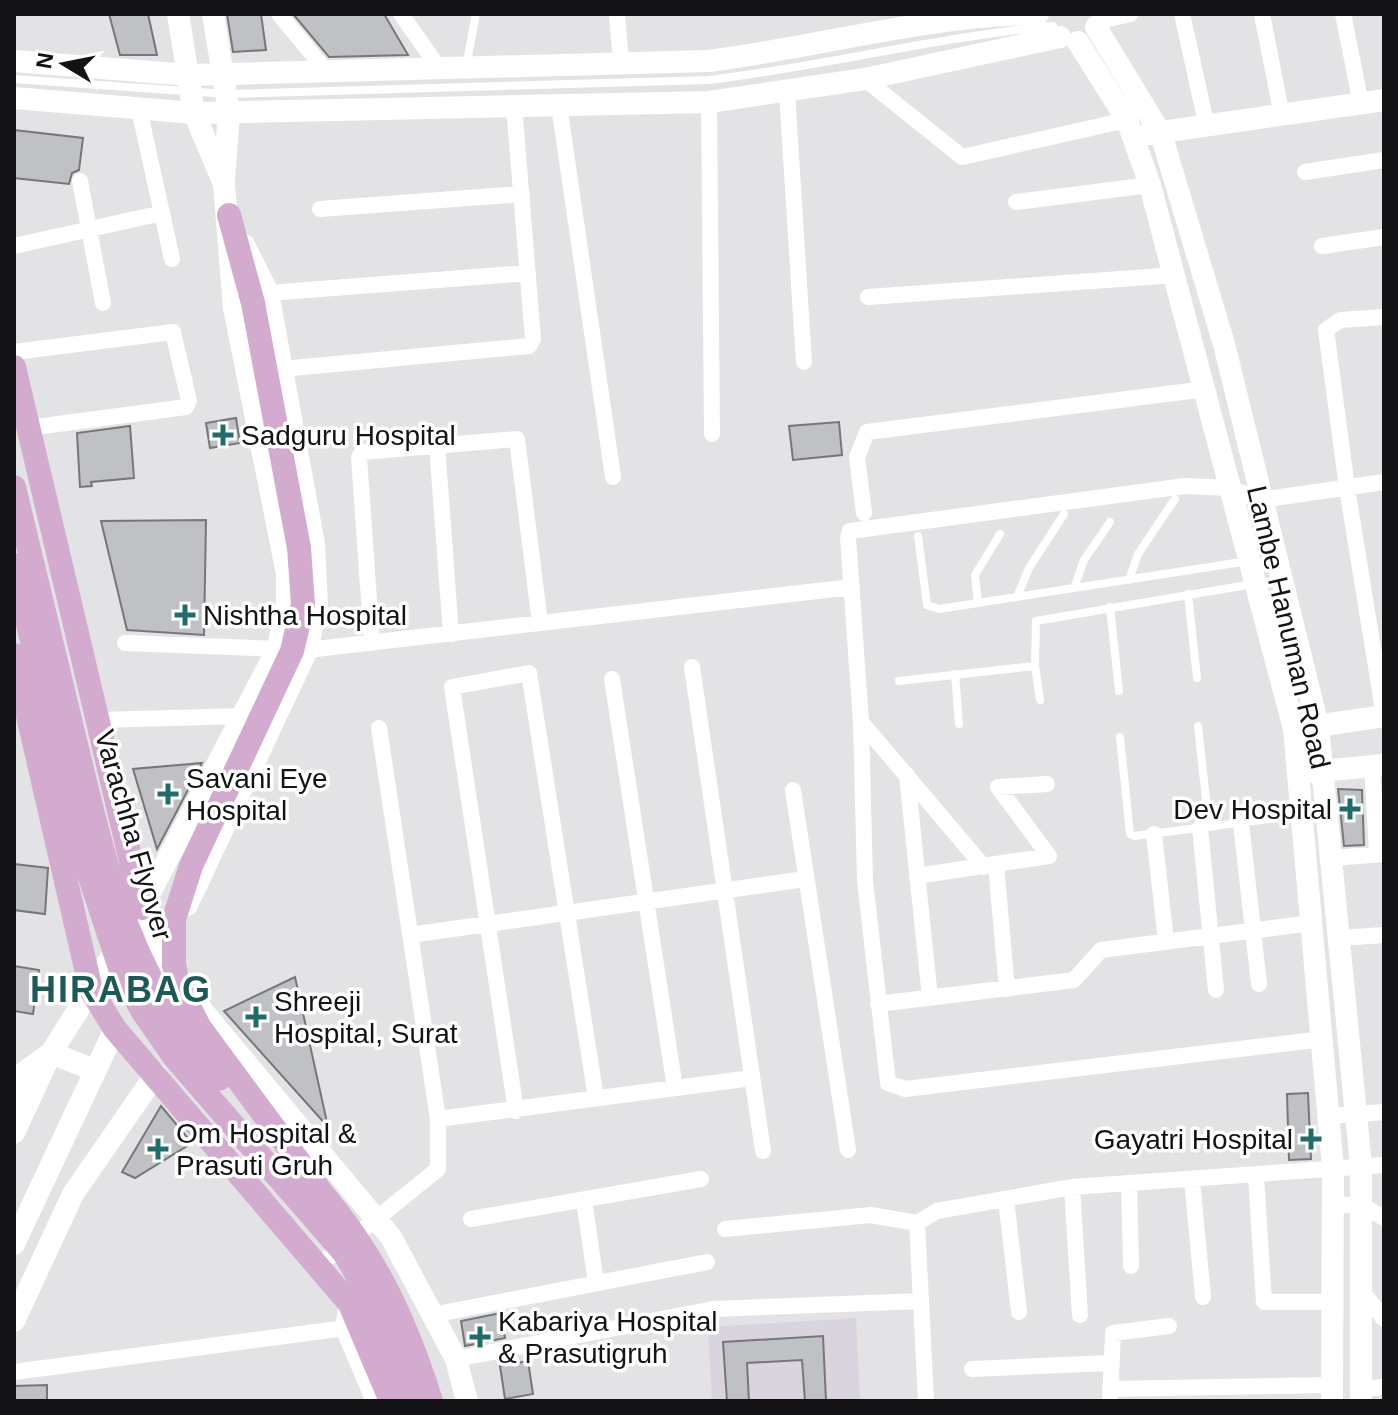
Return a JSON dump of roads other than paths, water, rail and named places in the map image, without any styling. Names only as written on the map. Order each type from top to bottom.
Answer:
[{"type":"main road","points":[[14,1133],[51,1053],[142,908],[278,648],[287,602],[287,574],[234,308],[229,215],[224,184],[192,94],[178,14]]},
{"type":"main road","points":[[213,14],[227,93],[224,184]]},
{"type":"main road","points":[[14,98],[139,109],[192,94],[227,93],[327,72],[709,61],[782,52],[981,15],[1056,27],[1089,37],[1097,21]]},
{"type":"main road","name":"Lambe Hanuman Road","points":[[1097,21],[1161,134],[1224,344],[1260,500],[1333,770],[1332,858],[1340,938],[1358,1114],[1373,1166],[1361,1205],[1360,1395]]},
{"type":"main road","points":[[14,61],[192,94],[514,106],[709,102],[787,93],[865,79],[1056,27]]},
{"type":"main road","name":"Lambe Hanuman Road","points":[[1056,27],[1130,127],[1150,185],[1294,729],[1333,1168],[1332,1393]]},
{"type":"main road","points":[[1130,127],[1161,134],[1384,100]]},
{"type":"main road","points":[[163,954],[314,630],[318,578],[268,293],[229,215]]},
{"type":"main road","points":[[229,215],[253,303],[299,548],[303,576],[300,629],[191,866],[174,919],[173,941],[179,987],[190,1010],[319,1189]]},
{"type":"main road","points":[[14,367],[142,908],[163,954],[215,1029],[391,1237],[456,1359],[467,1401]]},
{"type":"main road","name":"Varachha Flyover","points":[[14,487],[101,846],[119,910],[139,959],[189,1045],[319,1189],[360,1241],[396,1302],[431,1401]]},
{"type":"main road","name":"Varachha Flyover","points":[[14,565],[82,853],[121,971],[143,1012],[175,1058],[345,1254],[378,1312],[410,1401]]},
{"type":"main road","points":[[15,666],[91,990],[115,1029],[350,1304],[391,1401]]},
{"type":"main road","points":[[1294,729],[1384,716]]},
{"type":"main road","points":[[1323,725],[1350,735],[1384,731]]},
{"type":"main road","points":[[1299,772],[1333,770],[1380,761]]},
{"type":"main road","points":[[14,1244],[115,1029]]},
{"type":"main road","points":[[51,1053],[94,1070]]},
{"type":"main road","points":[[17,1079],[51,1053]]},
{"type":"main road","points":[[14,1321],[73,1194],[156,1074]]},
{"type":"main road","points":[[350,1304],[346,1328],[377,1401]]},
{"type":"street","points":[[279,14],[327,72]]},
{"type":"street","points":[[401,14],[439,68]]},
{"type":"street","points":[[617,14],[621,63]]},
{"type":"street","points":[[1097,21],[1130,14]]},
{"type":"street","points":[[1182,14],[1207,127]]},
{"type":"street","points":[[1262,14],[1282,116]]},
{"type":"street","points":[[1343,14],[1361,104]]},
{"type":"street","points":[[865,79],[962,157],[1130,127]]},
{"type":"street","points":[[787,93],[804,362]]},
{"type":"street","points":[[709,102],[712,434]]},
{"type":"street","points":[[559,105],[613,477]]},
{"type":"street","points":[[282,369],[529,346],[533,339],[514,106]]},
{"type":"street","points":[[139,109],[172,259]]},
{"type":"street","points":[[1305,172],[1384,160]]},
{"type":"street","points":[[80,181],[103,303]]},
{"type":"street","points":[[1016,202],[1150,185]]},
{"type":"street","points":[[320,209],[522,194]]},
{"type":"street","points":[[14,246],[162,213]]},
{"type":"street","points":[[1322,246],[1384,237]]},
{"type":"street","points":[[268,293],[528,273]]},
{"type":"street","points":[[868,297],[1176,275]]},
{"type":"street","points":[[1384,317],[1340,320],[1326,330],[1347,488],[1384,716]]},
{"type":"street","points":[[14,352],[173,332],[189,401],[186,407],[28,428]]},
{"type":"street","points":[[864,513],[857,457],[867,432],[1206,389]]},
{"type":"street","points":[[372,643],[359,455],[437,445],[517,439],[540,623]]},
{"type":"street","points":[[437,445],[451,634]]},
{"type":"street","points":[[1323,1039],[902,1089],[888,1083],[865,881],[861,722],[850,531],[1185,486],[1230,488],[1260,500],[1384,482]]},
{"type":"street","points":[[125,643],[307,650],[852,587]]},
{"type":"street","points":[[692,667],[763,1151]]},
{"type":"street","points":[[516,1111],[452,687],[529,673],[596,1098]]},
{"type":"street","points":[[612,679],[675,1088]]},
{"type":"street","points":[[99,720],[243,716]]},
{"type":"street","points":[[861,722],[990,866],[1007,989]]},
{"type":"street","points":[[318,1266],[438,1169],[441,1159],[438,1119],[379,728]]},
{"type":"street","points":[[1332,858],[1381,854],[1380,761]]},
{"type":"street","points":[[907,775],[930,998]]},
{"type":"street","points":[[917,876],[1049,856],[998,787],[1047,784]]},
{"type":"street","points":[[793,790],[848,1150]]},
{"type":"street","points":[[1241,823],[1259,984]]},
{"type":"street","points":[[1205,828],[1216,990]]},
{"type":"street","points":[[1154,834],[1166,941]]},
{"type":"street","points":[[410,935],[805,879]]},
{"type":"street","points":[[878,1004],[1074,980],[1101,950],[1312,923]]},
{"type":"street","points":[[1340,938],[1384,935]]},
{"type":"street","points":[[438,1119],[752,1078]]},
{"type":"street","points":[[1330,1116],[1384,1112]]},
{"type":"street","points":[[725,1229],[871,1215],[917,1223],[937,1211],[1072,1187],[1373,1166]]},
{"type":"street","points":[[1256,1176],[1264,1302],[1332,1302]]},
{"type":"street","points":[[471,1219],[701,1179]]},
{"type":"street","points":[[1192,1179],[1203,1297]]},
{"type":"street","points":[[1129,1183],[1131,1266]]},
{"type":"street","points":[[1072,1187],[1080,1315]]},
{"type":"street","points":[[1006,1199],[1019,1312]]},
{"type":"street","points":[[584,1200],[596,1283]]},
{"type":"street","points":[[1333,1205],[1361,1205],[1384,1218]]},
{"type":"street","points":[[917,1223],[926,1401]]},
{"type":"street","points":[[432,1315],[707,1262]]},
{"type":"street","points":[[1361,1290],[1382,1315]]},
{"type":"street","points":[[456,1359],[713,1309],[921,1301]]},
{"type":"street","points":[[1169,1326],[1115,1332],[1112,1336],[1110,1395],[1332,1393]]},
{"type":"street","points":[[14,1372],[346,1328]]},
{"type":"street","points":[[972,1369],[1110,1363]]},
{"type":"street","points":[[1360,1395],[1384,1387]]},
{"type":"lane","points":[[466,67],[476,14]]},
{"type":"lane","points":[[227,93],[709,80],[786,71],[986,32],[1056,27]]},
{"type":"lane","points":[[14,79],[192,94]]},
{"type":"lane","points":[[1129,580],[1138,554],[1175,499]]},
{"type":"lane","points":[[1017,597],[1029,568],[1064,514]]},
{"type":"lane","points":[[1074,588],[1084,560],[1110,522]]},
{"type":"lane","points":[[978,603],[975,575],[1000,534]]},
{"type":"lane","points":[[918,536],[927,605],[939,609],[1248,561]]},
{"type":"lane","points":[[1040,700],[1035,666],[1036,621],[1254,583]]},
{"type":"lane","points":[[1188,594],[1197,678]]},
{"type":"lane","points":[[1110,607],[1119,691]]},
{"type":"lane","points":[[899,681],[1035,666]]},
{"type":"lane","points":[[955,674],[959,724]]},
{"type":"lane","points":[[1198,726],[1205,828]]},
{"type":"lane","points":[[1120,737],[1130,834],[1154,834],[1303,815]]},
{"type":"place","name":"Sadguru Hospital","points":[[223,435]]},
{"type":"place","name":"Nishtha Hospital","points":[[185,615]]},
{"type":"place","name":"Savani Eye Hospital","points":[[168,794]]},
{"type":"place","name":"Dev Hospital","points":[[1350,809]]},
{"type":"place","name":"Shreeji Hospital, Surat","points":[[256,1017]]},
{"type":"place","name":"Gayatri Hospital","points":[[1311,1139]]},
{"type":"place","name":"Om Hospital & Prasuti Gruh","points":[[158,1149]]},
{"type":"place","name":"Kabariya Hospital & Prasutigruh","points":[[480,1337]]},
{"type":"district","name":"HIRABAG","points":[[121,989]]}]
